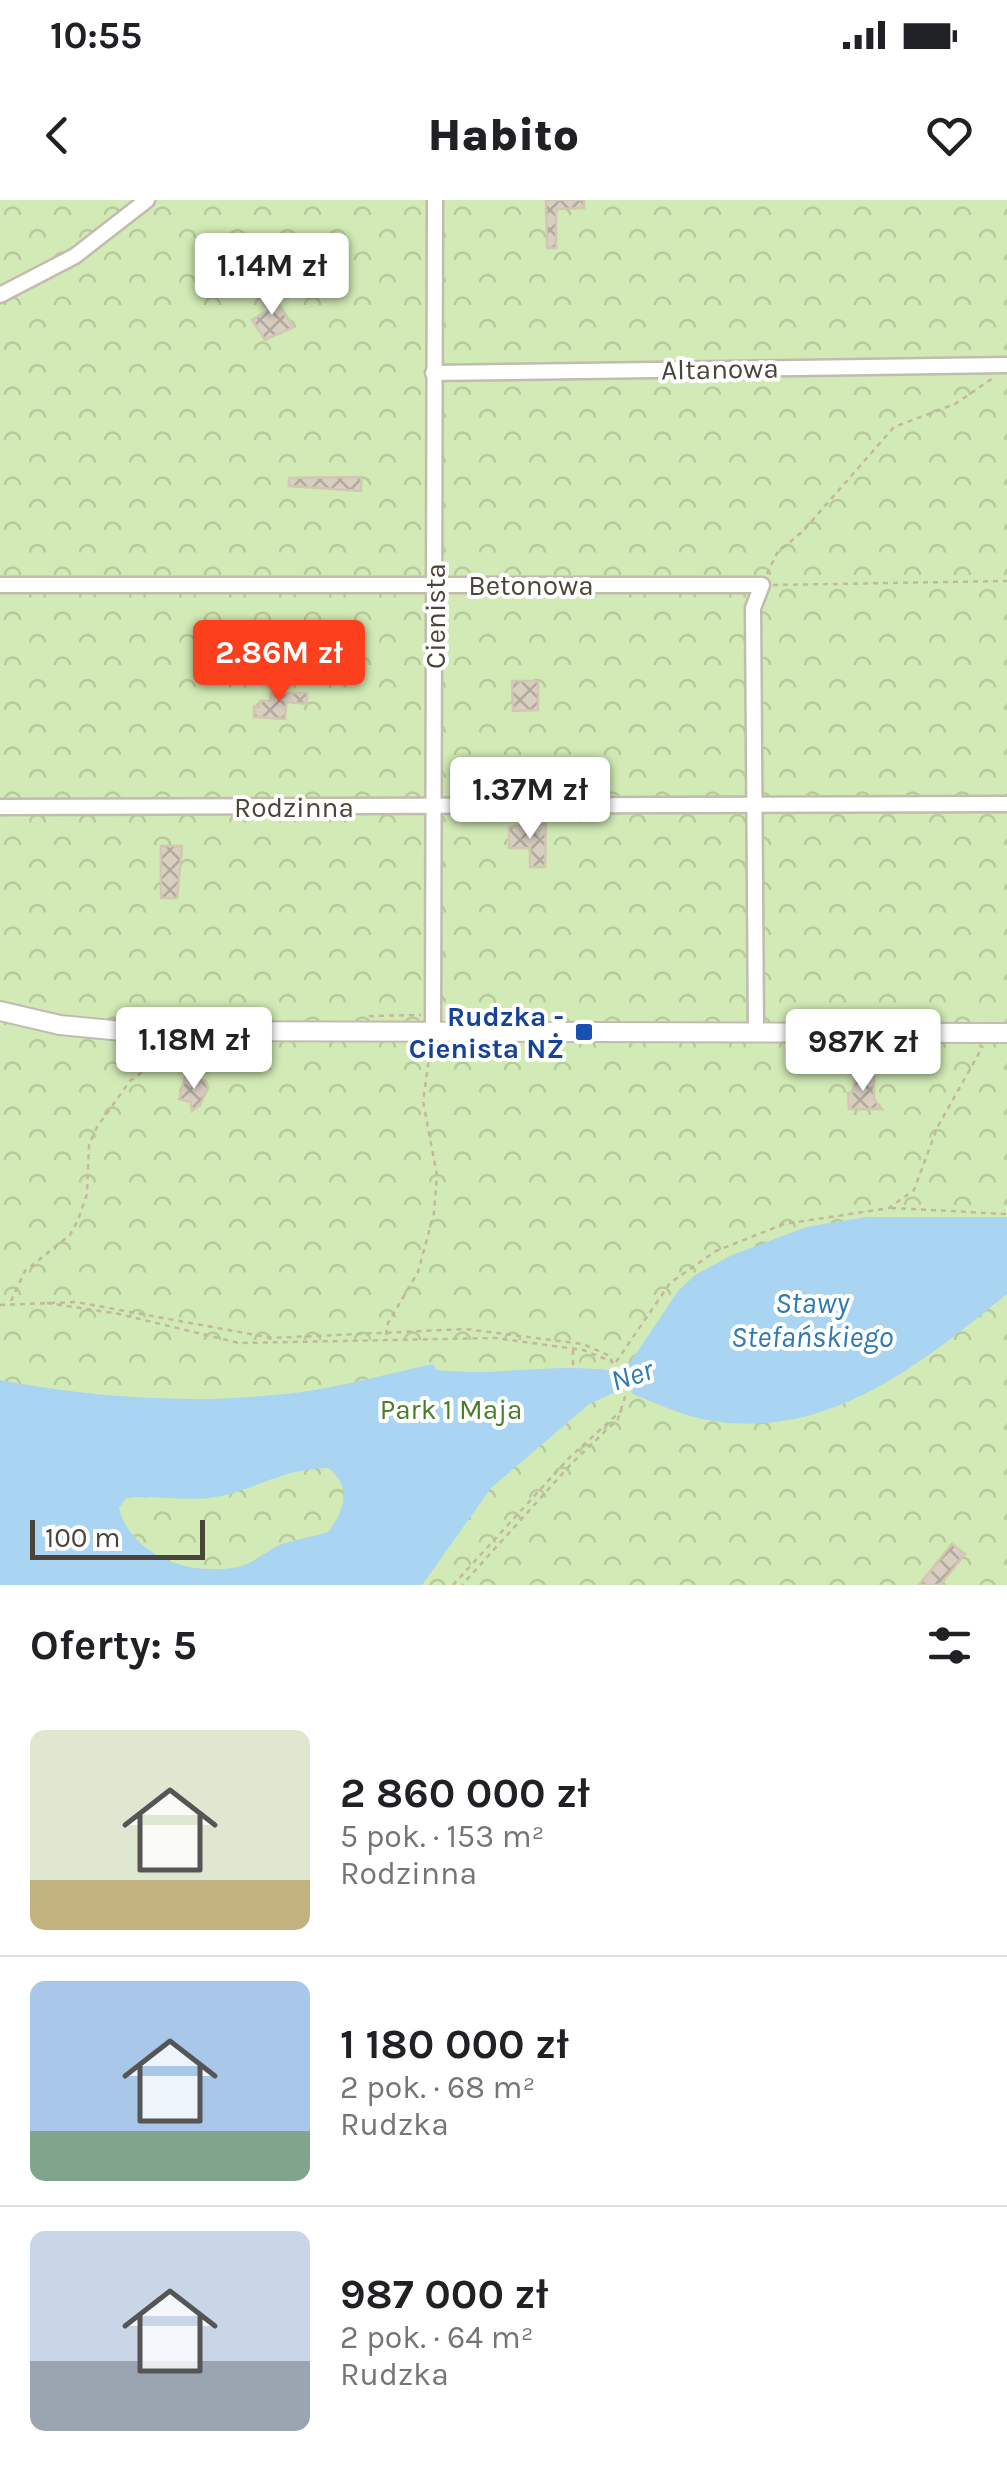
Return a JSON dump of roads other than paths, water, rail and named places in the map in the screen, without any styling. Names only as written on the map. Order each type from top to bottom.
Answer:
[{"type":"street","name":"Cienista","points":[[432,1032],[435,200]]},
{"type":"street","points":[[0,296],[75,256],[140,202]]},
{"type":"street","name":"Altanowa","points":[[433,373],[1007,366]]},
{"type":"street","name":"Betonowa","points":[[0,585],[762,584],[752,608],[753,805]]},
{"type":"street","name":"Rodzinna","points":[[0,808],[1007,804]]},
{"type":"street","points":[[753,805],[756,1032]]},
{"type":"street","points":[[0,1011],[80,1028],[158,1032],[998,1032]]},
{"type":"water","name":"Stawy Stefańskiego","points":[[867,1217],[1007,1217],[1007,1294],[942,1345],[872,1390],[835,1407],[796,1418],[756,1424],[713,1421],[672,1410],[633,1394],[626,1383],[619,1385],[620,1390],[589,1404],[491,1488],[422,1585],[0,1585],[0,1380],[102,1395],[207,1399],[315,1390],[433,1364],[436,1370],[459,1372],[569,1368],[614,1371],[616,1375],[623,1373],[678,1291],[695,1275],[732,1255],[806,1227]],"holes":[[[328,1468],[343,1491],[342,1508],[328,1532],[282,1544],[246,1564],[223,1569],[185,1566],[150,1551],[126,1525],[119,1508],[126,1498],[209,1498],[312,1469]]]},
{"type":"place","name":"Rudzka - Cienista NŻ","points":[[584,1032]]},
{"type":"water label","name":"Ner","points":[[632,1375]]},
{"type":"park label","name":"Park 1 Maja","points":[[451,1409]]}]
